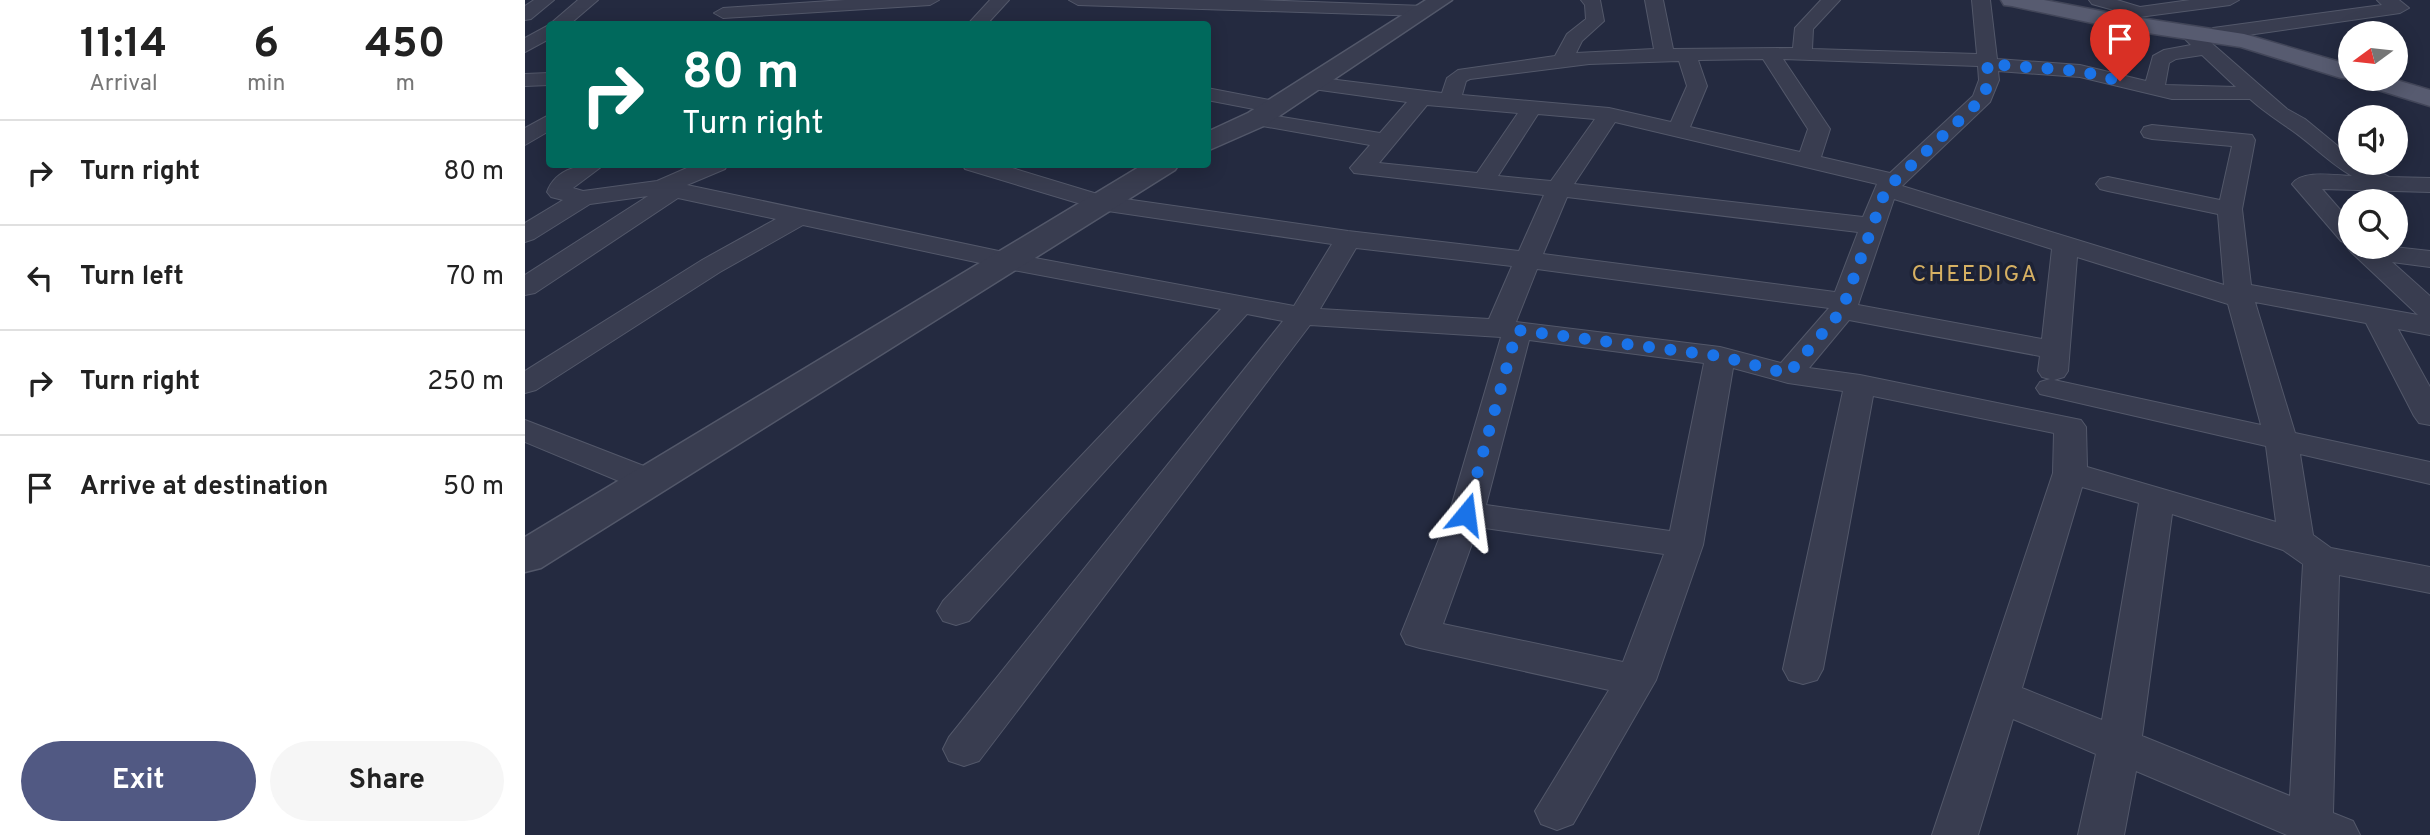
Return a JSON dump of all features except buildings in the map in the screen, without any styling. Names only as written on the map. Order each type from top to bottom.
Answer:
[{"type":"main road","points":[[2012,0],[2108,20],[2186,31],[2209,42],[2244,41],[2338,69]]},
{"type":"main road","points":[[2408,90],[2427,95]]},
{"type":"street","points":[[525,15],[545,0]]},
{"type":"street","points":[[563,21],[589,0]]},
{"type":"street","points":[[723,13],[861,2],[930,0]]},
{"type":"street","points":[[980,21],[1000,0]]},
{"type":"street","points":[[1563,59],[1574,38],[1595,20],[1594,4],[1590,0]]},
{"type":"street","points":[[1654,0],[1665,55]]},
{"type":"street","points":[[1802,54],[1804,27],[1831,0]]},
{"type":"street","points":[[1788,374],[1844,306],[1872,226],[1890,185],[1983,98],[1989,80],[1981,0]]},
{"type":"street","points":[[2098,0],[2139,12],[2183,2],[2230,0],[2281,25]]},
{"type":"street","points":[[2154,89],[2160,60],[2171,54],[2243,30],[2400,8],[2386,0]]},
{"type":"street","points":[[1082,8],[1100,1],[1433,6]]},
{"type":"street","points":[[850,21],[861,2]]},
{"type":"street","points":[[2183,2],[2243,30]]},
{"type":"street","points":[[1177,19],[1214,3]]},
{"type":"street","points":[[1211,141],[1266,113],[1433,6]]},
{"type":"street","points":[[525,47],[546,33]]},
{"type":"street","points":[[2209,42],[2255,93],[2325,149],[2381,182]]},
{"type":"street","points":[[1450,101],[1457,78],[1465,74],[1563,59],[1604,55],[1769,53],[1987,62],[2080,71],[2181,93],[2255,93]]},
{"type":"street","points":[[1769,53],[1819,129],[1808,161]]},
{"type":"street","points":[[1678,130],[1697,86],[1687,55]]},
{"type":"street","points":[[525,80],[546,79]]},
{"type":"street","points":[[1313,83],[1422,99],[1609,114],[1808,161],[1890,185],[2066,245],[2239,295],[2430,326]]},
{"type":"street","points":[[2181,93],[2203,123],[2195,136]]},
{"type":"street","points":[[1211,95],[1266,113],[1386,141]]},
{"type":"street","points":[[1422,99],[1362,168],[1872,226]]},
{"type":"street","points":[[1483,181],[1532,108]]},
{"type":"street","points":[[525,113],[546,113]]},
{"type":"street","points":[[1609,114],[1558,189],[1528,260],[1508,329],[1466,514],[1420,634],[1636,680]]},
{"type":"street","points":[[525,138],[546,124]]},
{"type":"street","points":[[1999,696],[2319,832],[2308,550],[2281,438],[2239,295],[2230,209],[2244,140],[2152,132]]},
{"type":"street","points":[[525,145],[546,145]]},
{"type":"street","points":[[588,168],[561,186],[559,192],[583,198],[668,188],[1008,261],[1302,316],[1508,329],[1720,356],[1788,374],[1860,384],[2070,427],[2070,473],[1955,835]]},
{"type":"street","points":[[525,287],[668,188],[709,168]]},
{"type":"street","points":[[525,557],[1158,168]]},
{"type":"street","points":[[1009,169],[1101,203],[1348,239],[1528,260],[1844,306],[2055,350]]},
{"type":"street","points":[[2338,222],[2304,184],[2381,182],[2430,185]]},
{"type":"street","points":[[2108,184],[2230,209]]},
{"type":"street","points":[[525,234],[583,198]]},
{"type":"street","points":[[525,384],[711,266],[798,217]]},
{"type":"street","points":[[964,749],[1302,316],[1348,239]]},
{"type":"street","points":[[2048,422],[2066,245]]},
{"type":"street","points":[[2408,255],[2430,259]]},
{"type":"street","points":[[2374,259],[2430,312]]},
{"type":"street","points":[[956,611],[1242,303]]},
{"type":"street","points":[[2378,317],[2430,416]]},
{"type":"street","points":[[1557,811],[1636,680],[1685,545],[1720,356]]},
{"type":"street","points":[[1804,669],[1860,384]]},
{"type":"street","points":[[2051,388],[2430,473]]},
{"type":"street","points":[[525,430],[650,481]]},
{"type":"street","points":[[2070,473],[2157,496],[2308,550],[2430,580]]},
{"type":"street","points":[[2101,835],[2119,746],[2157,496]]},
{"type":"street","points":[[1466,514],[1685,545]]},
{"type":"district","name":"CHEEDIGA","points":[[1975,273]]},
{"type":"route","points":[[1466,514],[1517,330],[1720,356],[1788,374],[1842,310],[1886,189],[1983,98],[1989,80],[1987,64],[2080,71],[2120,81]]}]
